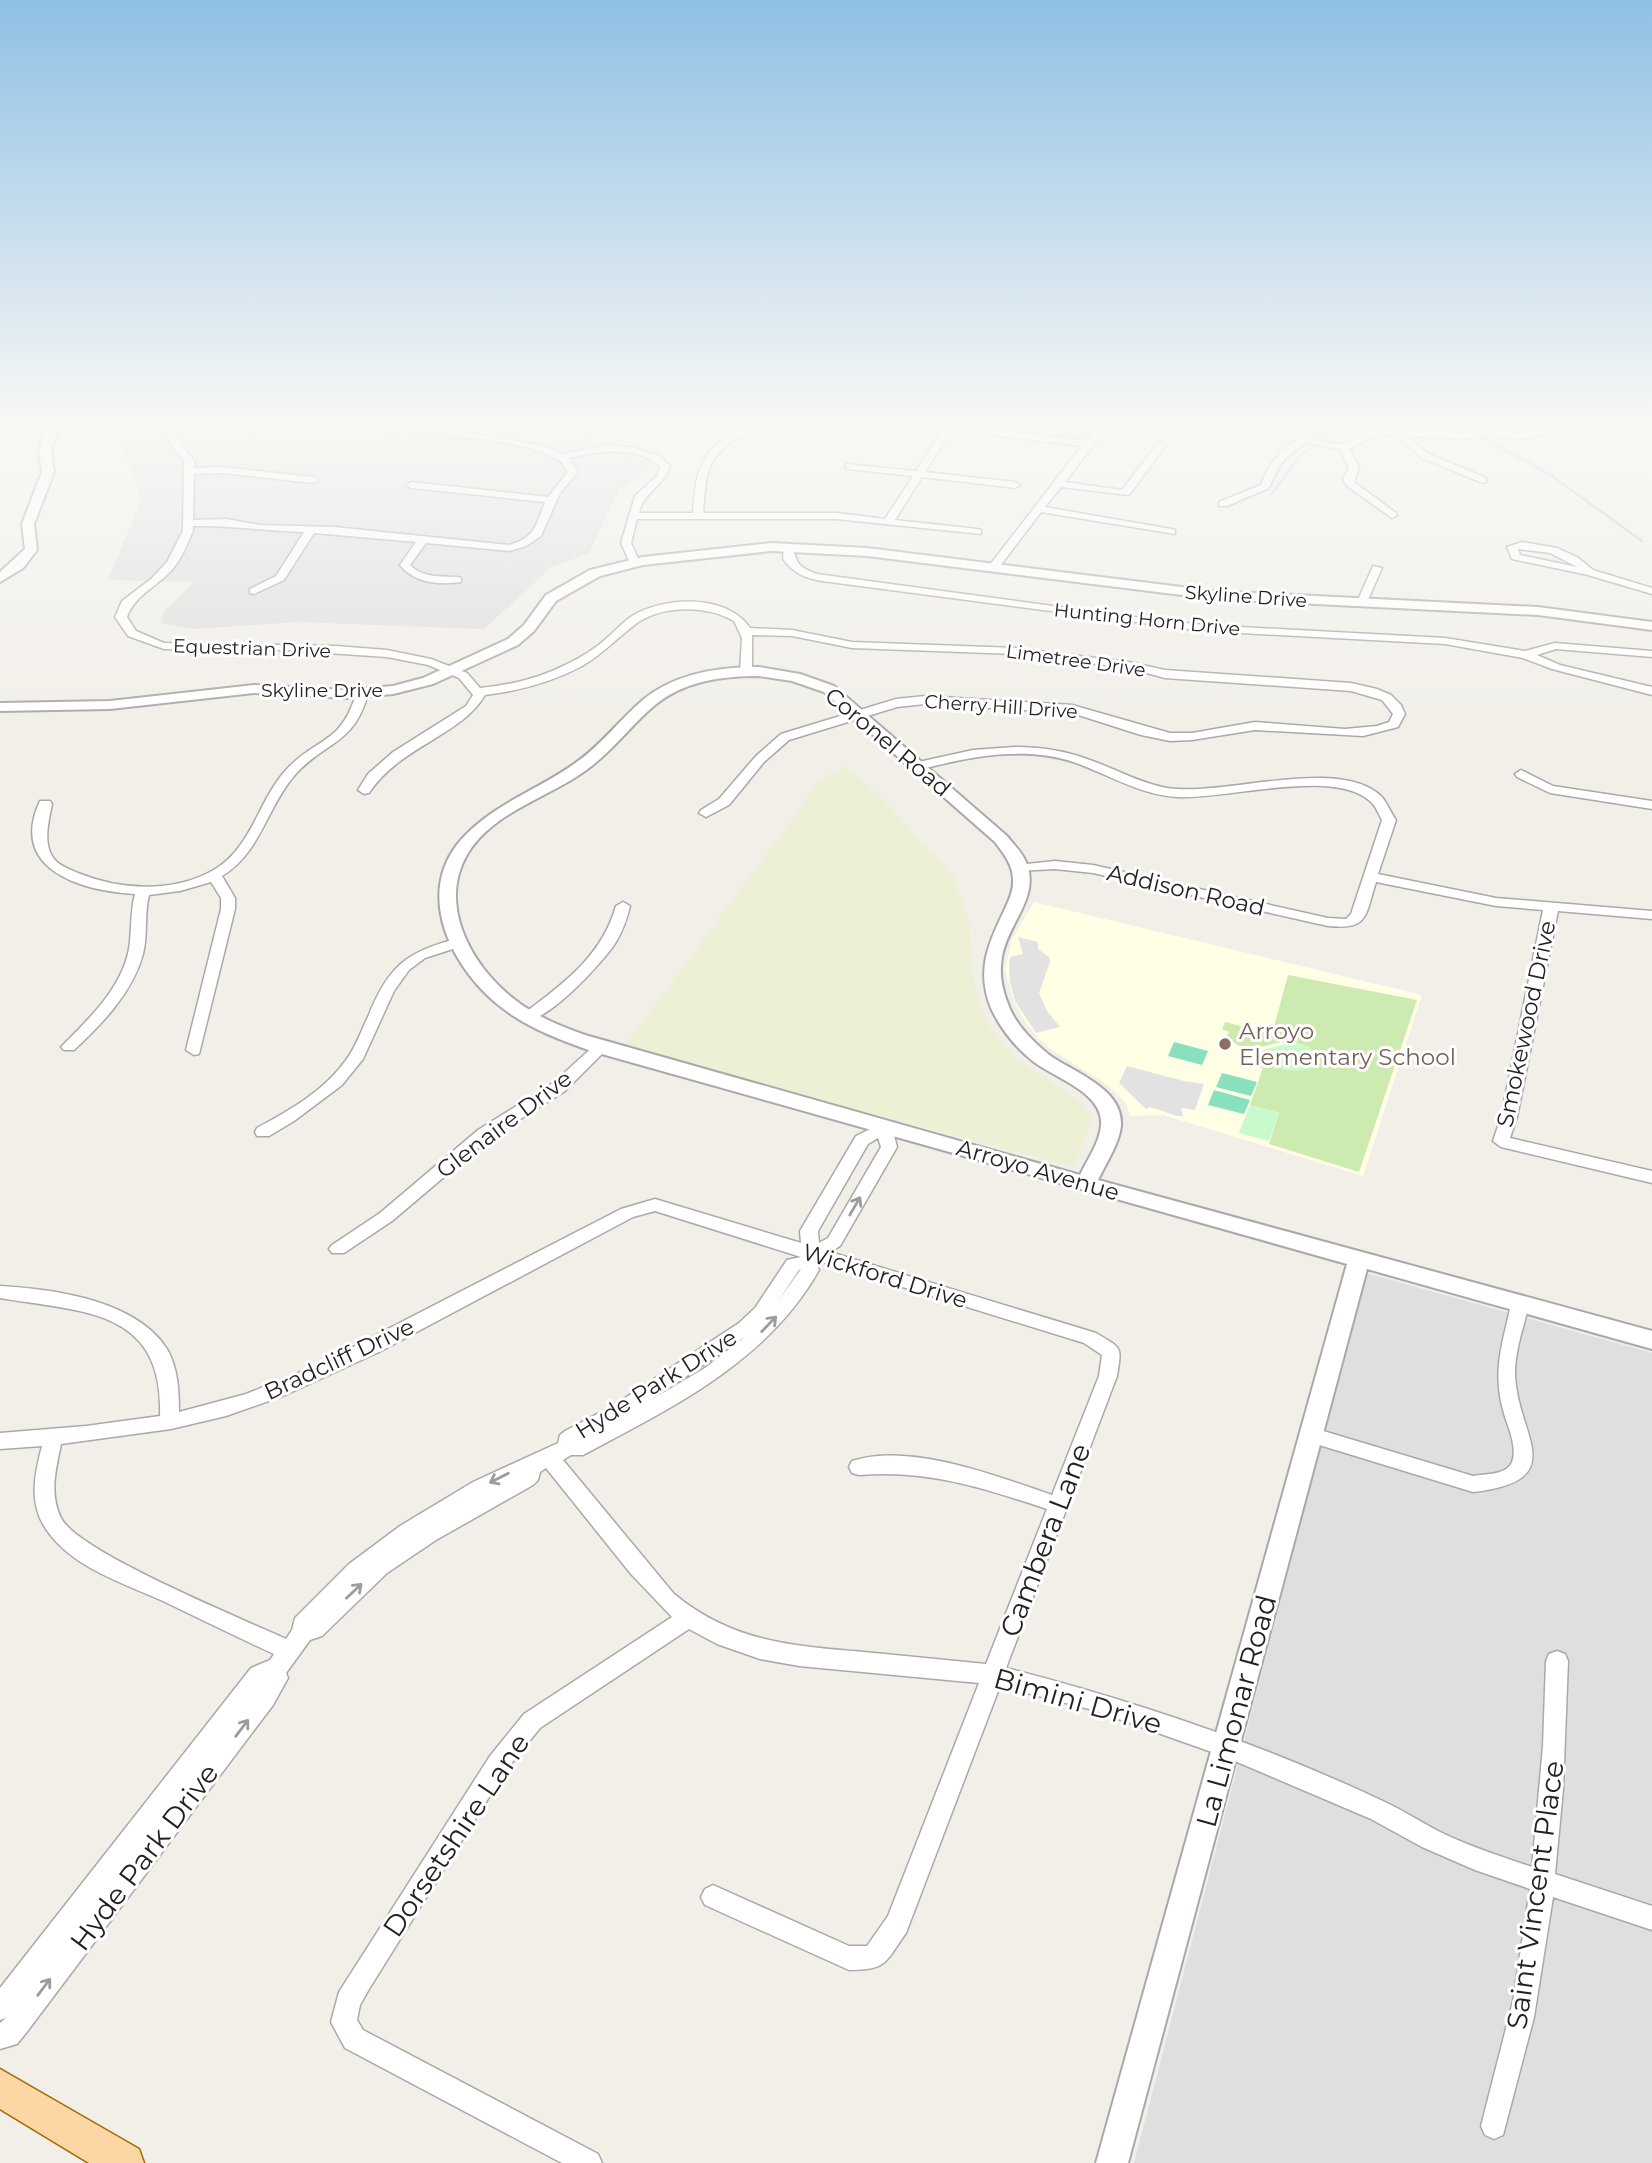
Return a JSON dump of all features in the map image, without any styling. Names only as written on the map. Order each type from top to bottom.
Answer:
[{"type":"main road","points":[[0,2088],[125,2163]]},
{"type":"street","points":[[0,578],[18,565],[31,550],[29,527]]},
{"type":"street","name":"Equestrian Drive","points":[[187,527],[172,563],[122,610],[123,624],[135,636],[175,647],[280,646],[388,654],[424,659],[452,670]]},
{"type":"street","points":[[254,527],[424,538],[509,548],[532,540],[542,527]]},
{"type":"street","points":[[631,527],[626,543],[635,563]]},
{"type":"street","points":[[937,527],[977,532]]},
{"type":"street","points":[[993,568],[1025,527]]},
{"type":"street","points":[[1142,527],[1171,532]]},
{"type":"street","points":[[254,591],[280,578],[310,529]]},
{"type":"street","points":[[424,538],[406,560],[408,570],[422,578],[457,580]]},
{"type":"street","points":[[1589,572],[1559,552],[1528,546],[1512,547],[1516,557],[1589,572],[1652,591]]},
{"type":"street","name":"Skyline Drive","points":[[0,707],[110,705],[263,689],[362,694],[406,688],[502,648],[521,636],[547,602],[570,585],[596,573],[635,563],[729,550],[788,547],[857,551],[1196,593],[1556,613],[1652,626]]},
{"type":"street","name":"Hunting Horn Drive","points":[[788,547],[788,559],[795,568],[811,576],[828,579],[1157,623],[1445,641],[1526,655]]},
{"type":"street","points":[[1362,602],[1377,568]]},
{"type":"street","points":[[479,692],[521,686],[559,673],[594,653],[636,618],[664,608],[694,606],[718,610],[736,617],[746,631],[746,671]]},
{"type":"street","name":"Limetree Drive","points":[[746,631],[792,634],[852,645],[1016,651],[1128,665],[1165,674],[1350,687],[1365,689],[1387,698],[1399,709]]},
{"type":"street","points":[[1526,655],[1555,646],[1652,654]]},
{"type":"street","points":[[1526,655],[1566,670],[1652,691]]},
{"type":"street","points":[[452,670],[470,681],[479,692]]},
{"type":"street","name":"Coronel Road","points":[[460,942],[449,913],[449,887],[461,853],[478,832],[510,807],[581,767],[599,753],[660,692],[707,675],[746,671],[794,677],[818,684],[837,695],[1001,839],[1011,849],[1022,868]]},
{"type":"street","points":[[364,790],[370,778],[386,764],[471,708],[479,692]]},
{"type":"street","points":[[45,804],[40,831],[41,847],[47,860],[55,867],[121,890],[143,891],[191,884],[215,876],[247,851],[282,783],[291,772],[350,725],[362,694]]},
{"type":"street","name":"Cherry Hill Drive","points":[[706,813],[723,802],[760,759],[785,737],[858,713],[906,701],[1035,706],[1085,711],[1151,734],[1184,737],[1254,726],[1371,731],[1394,724],[1399,709]]},
{"type":"street","points":[[918,766],[956,756],[1041,751],[1072,757],[1146,787],[1179,793],[1221,792],[1296,781],[1335,783],[1365,793],[1376,800],[1387,813],[1389,827],[1373,877],[1476,899],[1652,915]]},
{"type":"street","points":[[1521,774],[1550,789],[1652,805]]},
{"type":"street","name":"Addison Road","points":[[1022,868],[1055,866],[1093,869],[1328,922],[1349,924],[1358,916],[1373,877]]},
{"type":"street","points":[[1022,868],[1023,890],[996,940],[992,955],[992,985],[1004,1015],[1030,1049],[1051,1066],[1090,1089],[1107,1105],[1111,1125],[1086,1183]]},
{"type":"street","points":[[194,1050],[228,909],[228,898],[215,876]]},
{"type":"street","points":[[69,1047],[97,1020],[124,978],[135,954],[138,938],[136,915],[143,891]]},
{"type":"street","points":[[528,1017],[587,969],[614,934],[621,920],[623,906]]},
{"type":"street","name":"Smokewood Drive","points":[[1550,907],[1551,916],[1509,1117],[1501,1141],[1652,1177]]},
{"type":"street","points":[[263,1132],[304,1109],[354,1061],[369,1037],[392,981],[403,967],[434,950],[460,942]]},
{"type":"street","name":"Arroyo Avenue","points":[[460,942],[483,982],[509,1005],[561,1034],[884,1127],[1652,1340]]},
{"type":"street","name":"Glenaire Drive","points":[[338,1249],[386,1217],[484,1134],[559,1087],[601,1047]]},
{"type":"street","points":[[808,1258],[834,1242],[841,1231],[889,1147],[884,1127]]},
{"type":"street","name":"Hyde Park Drive","points":[[275,1671],[303,1632],[315,1629],[380,1567],[419,1540],[526,1479],[531,1474],[528,1468],[559,1452],[576,1449],[673,1396],[752,1342],[789,1304],[810,1270],[809,1231],[862,1140],[884,1127]]},
{"type":"street","name":"Wickford Drive","points":[[655,1205],[723,1224],[808,1258],[1090,1338],[1112,1352]]},
{"type":"street","name":"Bradcliff Drive","points":[[0,1441],[53,1438],[169,1422],[225,1409],[298,1382],[627,1213],[655,1205]]},
{"type":"street","name":"La Limonar Road","points":[[1112,2163],[1359,1259]]},
{"type":"street","points":[[1,1292],[101,1310],[133,1325],[154,1345],[162,1359],[168,1378],[169,1422]]},
{"type":"street","points":[[1310,1435],[1473,1484],[1496,1483],[1513,1477],[1523,1463],[1522,1439],[1508,1394],[1506,1371],[1520,1304]]},
{"type":"street","name":"Cambera Lane","points":[[713,1897],[849,1958],[873,1958],[897,1924],[1108,1376],[1112,1352]]},
{"type":"street","points":[[53,1438],[43,1482],[45,1498],[52,1522],[68,1542],[98,1561],[289,1651]]},
{"type":"street","name":"Bimini Drive","points":[[559,1452],[638,1568],[688,1618],[725,1637],[760,1649],[799,1656],[992,1674],[1093,1700],[1227,1747],[1379,1811],[1473,1857],[1541,1883],[1652,1918]]},
{"type":"street","points":[[859,1467],[907,1464],[953,1470],[1058,1505]]},
{"type":"street","name":"Dorsetshire Lane","points":[[589,2163],[354,2039],[344,2022],[348,2001],[498,1763],[533,1721],[688,1618]]},
{"type":"street","name":"Saint Vincent Place","points":[[1494,2126],[1525,2001],[1541,1883],[1556,1745],[1557,1661]]},
{"type":"street","name":"Hyde Park Drive","points":[[0,2008],[259,1675],[266,1670],[275,1671]]},
{"type":"street","name":"Hyde Park Drive","points":[[0,2036],[8,2035],[265,1698],[277,1678],[275,1671]]},
{"type":"shaded area","points":[[130,527],[601,527],[589,553],[552,567],[484,629],[298,622],[194,629],[160,623],[164,611],[194,582],[108,580]]},
{"type":"shaded area","points":[[846,766],[878,794],[953,875],[969,921],[974,984],[989,1026],[1017,1059],[1077,1099],[1093,1116],[1074,1167],[714,1072],[625,1045],[795,816],[817,781]]},
{"type":"shaded area","name":"Arroyo Elementary School","points":[[1034,902],[1422,995],[1363,1176],[1163,1115],[1130,1116],[1126,1103],[1108,1085],[1052,1050],[1037,1037],[1014,1001],[1005,970],[1012,939]]},
{"type":"shaded area","points":[[1018,937],[1038,942],[1038,949],[1049,957],[1050,962],[1039,993],[1047,1011],[1060,1027],[1036,1033],[1015,1001],[1009,965],[1010,957],[1023,954]]},
{"type":"shaded area","points":[[1127,1066],[1204,1084],[1195,1110],[1181,1108],[1183,1116],[1177,1116],[1150,1107],[1146,1109],[1119,1083]]},
{"type":"shaded area","points":[[1366,1273],[1652,1353],[1652,2163],[1134,2163]]},
{"type":"green space","points":[[1288,975],[1417,1000],[1359,1172],[1269,1144],[1279,1113],[1250,1105],[1263,1068],[1257,1066],[1262,1051],[1267,1049],[1265,1057],[1309,1047],[1286,1042],[1248,1048],[1234,1043],[1227,1036],[1229,1032],[1222,1029],[1225,1022],[1272,1034]]},
{"type":"green space","points":[[1174,1042],[1208,1051],[1202,1065],[1168,1056]]},
{"type":"green space","points":[[1291,1043],[1309,1047],[1319,1059],[1316,1067],[1302,1070],[1282,1069],[1265,1057],[1267,1049]]},
{"type":"green space","points":[[1222,1073],[1257,1082],[1251,1096],[1216,1087]]},
{"type":"green space","points":[[1214,1090],[1250,1100],[1244,1114],[1208,1105]]},
{"type":"green space","points":[[1250,1105],[1279,1113],[1269,1141],[1239,1133]]},
{"type":"waterway","points":[[1622,527],[1642,541]]},
{"type":"place","name":"Arroyo Elementary School","points":[[1225,1044]]}]
